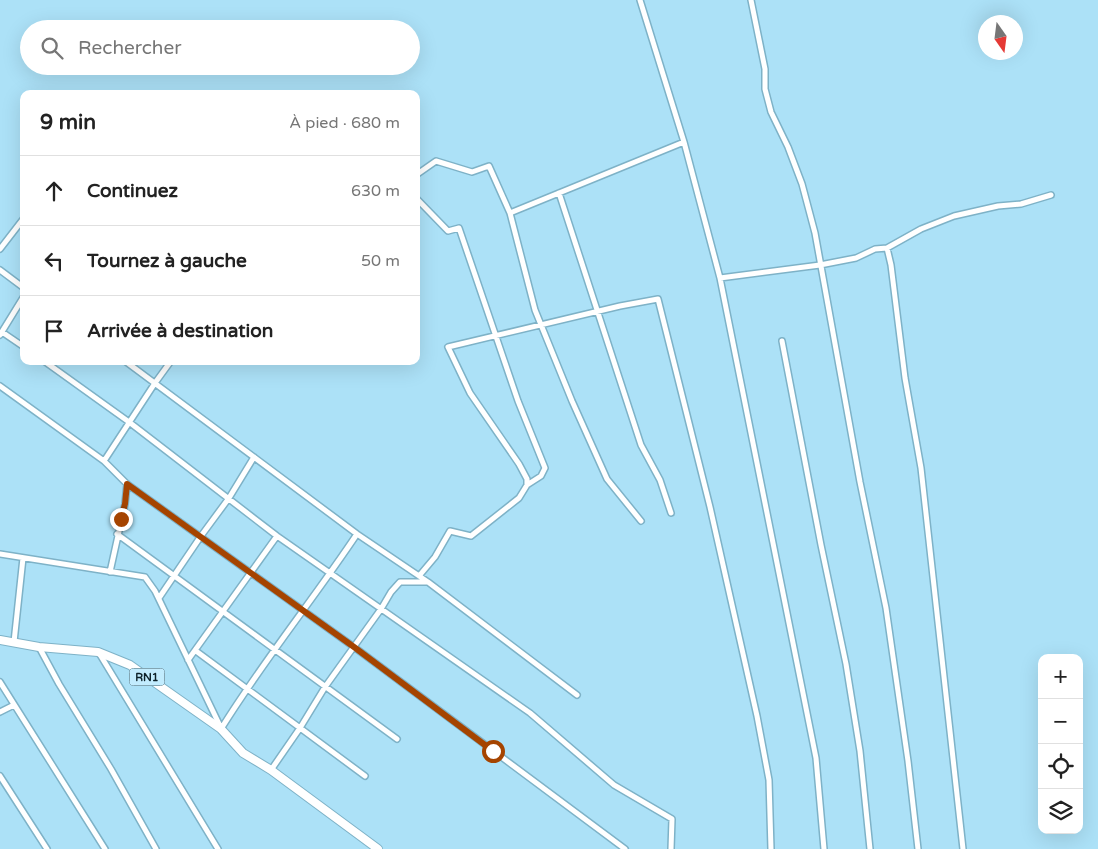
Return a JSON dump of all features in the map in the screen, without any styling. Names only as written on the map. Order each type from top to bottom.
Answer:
[{"type":"highway","name":"RN1","points":[[0,640],[39,647],[98,652],[130,665],[221,729],[243,753],[271,770],[378,849]]},
{"type":"street","points":[[640,0],[684,142],[720,278],[788,626],[816,758],[824,849]]},
{"type":"street","points":[[751,0],[765,69],[765,89],[771,112],[788,147],[802,184],[815,234],[860,482],[886,608],[907,752],[918,849]]},
{"type":"street","points":[[510,213],[684,142]]},
{"type":"street","points":[[420,172],[436,160],[472,172],[489,166],[510,213],[535,310],[572,401],[607,479],[641,521]]},
{"type":"street","points":[[559,193],[641,445],[660,480],[670,513]]},
{"type":"street","points":[[720,278],[820,265],[856,258],[875,249],[887,248],[921,229],[954,216],[998,206],[1021,204],[1050,195]]},
{"type":"street","points":[[419,576],[435,557],[450,531],[471,536],[519,498],[527,485],[541,476],[545,468],[518,402],[458,228],[448,230],[420,202]]},
{"type":"street","points":[[0,249],[20,223]]},
{"type":"street","points":[[887,248],[891,265],[905,378],[921,468],[964,849]]},
{"type":"street","points":[[0,270],[20,285]]},
{"type":"street","points":[[527,485],[527,479],[519,464],[470,393],[448,347],[658,299],[708,498],[757,716],[769,780],[771,849]]},
{"type":"street","points":[[20,302],[1,333],[20,345]]},
{"type":"street","points":[[782,340],[846,664],[860,751],[870,849]]},
{"type":"street","points":[[50,365],[129,422],[278,536],[530,713],[614,785],[672,819],[671,849]]},
{"type":"street","points":[[130,365],[357,534],[428,582],[577,695]]},
{"type":"street","points":[[104,462],[168,365]]},
{"type":"street","points":[[0,386],[104,462],[127,484],[354,647],[625,849]]},
{"type":"street","points":[[159,598],[229,498],[254,457]]},
{"type":"street","points":[[110,572],[125,504],[127,484]]},
{"type":"street","points":[[117,534],[397,739]]},
{"type":"street","points":[[221,729],[246,688],[357,534]]},
{"type":"street","points":[[188,660],[278,536]]},
{"type":"street","points":[[0,554],[144,577],[159,598],[221,729]]},
{"type":"street","points":[[14,642],[23,558]]},
{"type":"street","points":[[271,770],[325,687],[391,592],[400,582],[428,582]]},
{"type":"street","points":[[39,647],[156,849]]},
{"type":"street","points":[[196,651],[365,776]]},
{"type":"street","points":[[98,652],[218,849]]},
{"type":"street","points":[[0,682],[105,849]]},
{"type":"street","points":[[0,712],[14,705]]},
{"type":"street","points":[[0,776],[47,849]]},
{"type":"route","points":[[121,519],[127,484],[354,647],[493,751]]}]
